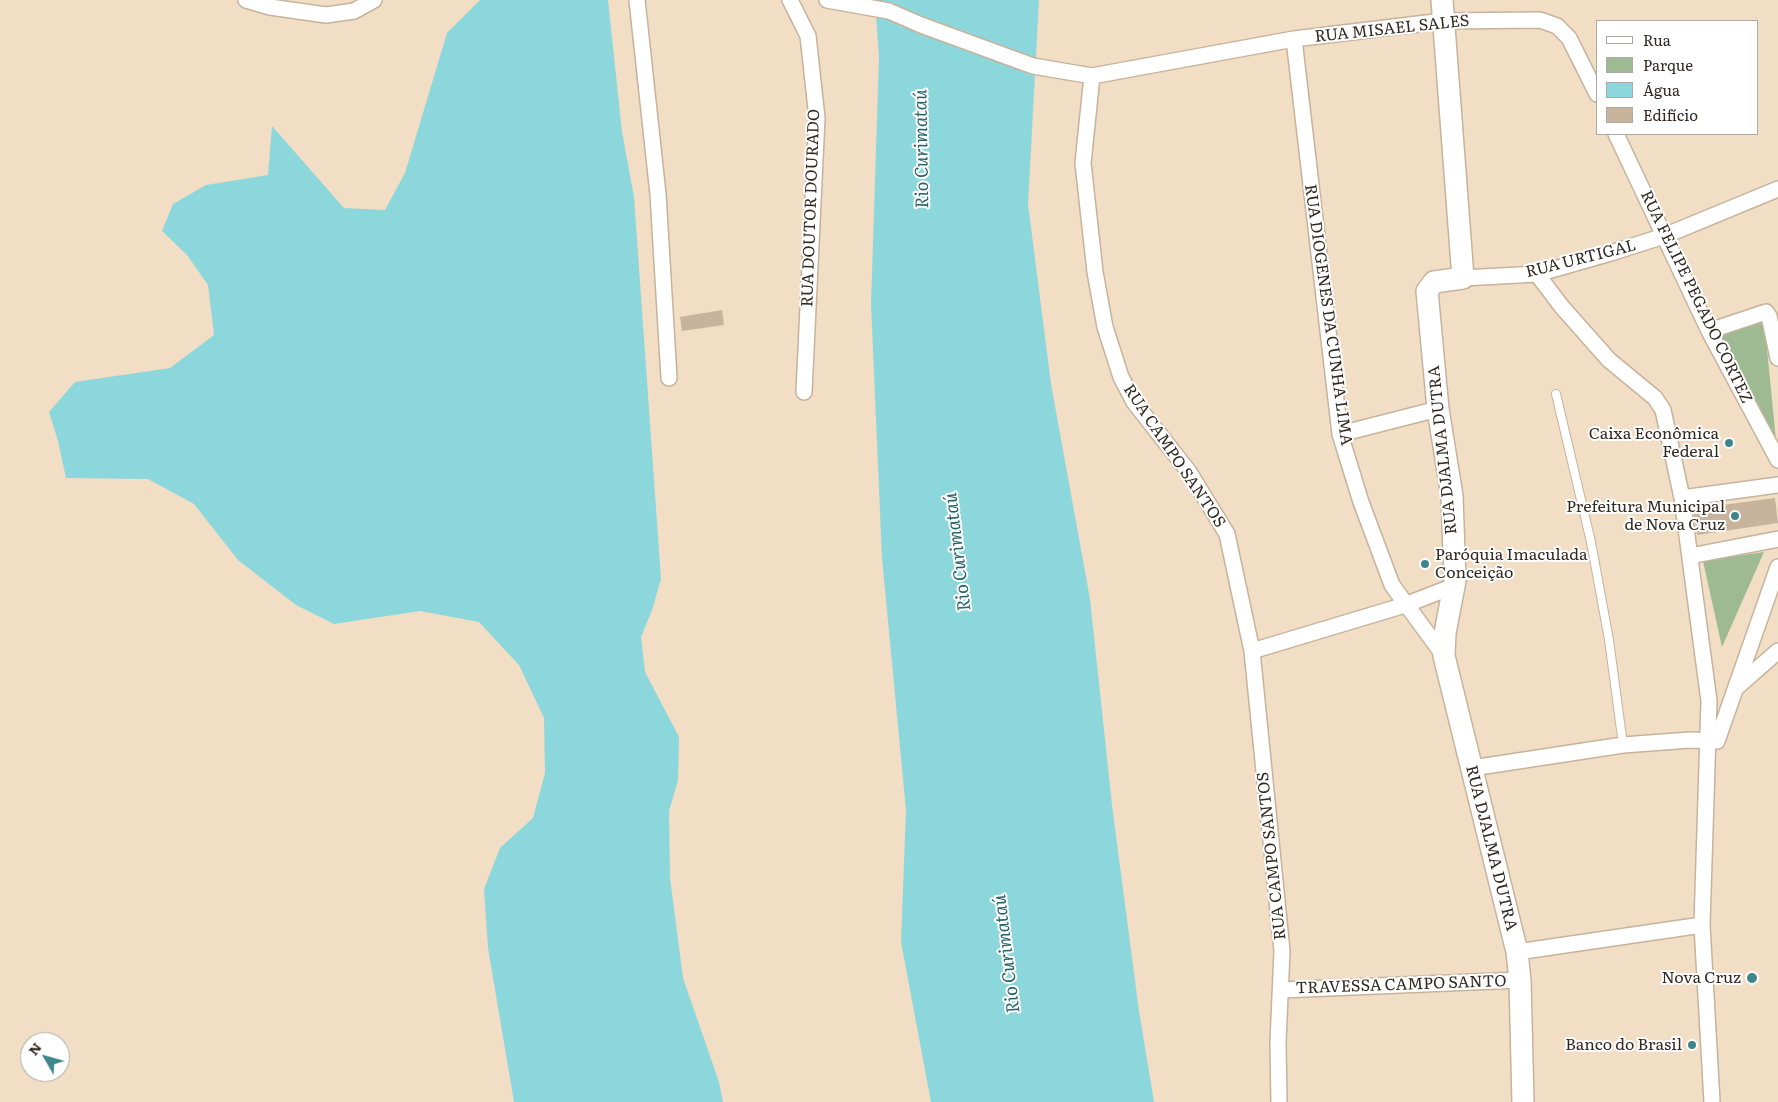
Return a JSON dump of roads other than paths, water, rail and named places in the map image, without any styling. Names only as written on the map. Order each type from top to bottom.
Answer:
[{"type":"main road","points":[[1443,10],[1463,278]]},
{"type":"main road","name":"RUA DJALMA DUTRA","points":[[1463,278],[1434,282],[1427,291],[1438,409],[1452,496],[1454,586],[1445,633],[1444,656],[1517,952],[1520,980],[1523,1102]]},
{"type":"street","points":[[246,0],[270,7],[326,15],[354,11],[374,0]]},
{"type":"street","points":[[637,0],[658,194],[669,378]]},
{"type":"street","name":"RUA DOUTOR DOURADO","points":[[790,0],[808,36],[817,118],[804,392]]},
{"type":"street","points":[[827,0],[859,4],[889,11],[921,25],[1033,66],[1092,76],[1294,39]]},
{"type":"street","name":"RUA MISAEL SALES","points":[[1294,39],[1443,10],[1529,19],[1550,23],[1570,38],[1596,92]]},
{"type":"street","name":"RUA DIOGENES DA CUNHA LIMA","points":[[1294,39],[1340,434],[1378,552],[1392,585],[1444,656]]},
{"type":"street","name":"RUA CAMPO SANTOS","points":[[1092,76],[1084,163],[1095,272],[1105,327],[1121,377],[1134,402],[1189,472],[1227,534],[1252,650],[1282,952],[1282,990],[1278,1042],[1279,1102]]},
{"type":"street","name":"RUA FELIPE PEGADO CORTEZ","points":[[1616,135],[1709,331],[1778,460]]},
{"type":"street","name":"RUA URTIGAL","points":[[1463,278],[1537,274],[1664,236],[1778,189]]},
{"type":"street","points":[[1537,274],[1562,307],[1612,363],[1660,404],[1663,410],[1682,498],[1709,701],[1712,741],[1705,786],[1702,924],[1712,1102]]},
{"type":"street","points":[[1709,331],[1760,312],[1766,312],[1769,316],[1778,358]]},
{"type":"street","points":[[1340,434],[1438,409]]},
{"type":"street","points":[[1682,498],[1778,485]]},
{"type":"street","points":[[1690,556],[1778,539]]},
{"type":"street","points":[[1472,768],[1623,745],[1690,740],[1712,741],[1718,739],[1778,567]]},
{"type":"street","points":[[1252,650],[1405,605],[1454,586]]},
{"type":"street","points":[[1735,689],[1776,657]]},
{"type":"street","points":[[1517,952],[1702,924]]},
{"type":"street","name":"TRAVESSA CAMPO SANTO","points":[[1282,990],[1520,980]]},
{"type":"lane","points":[[1556,394],[1591,542],[1609,640],[1623,745]]},
{"type":"water","points":[[480,0],[608,0],[622,132],[634,197],[661,579],[652,610],[641,637],[645,672],[679,737],[678,780],[669,811],[670,878],[683,978],[719,1082],[723,1102],[514,1102],[488,948],[484,889],[500,848],[533,818],[545,773],[544,718],[519,665],[479,622],[420,611],[334,624],[296,605],[238,560],[194,504],[148,479],[66,478],[49,412],[75,382],[170,368],[214,335],[208,285],[187,255],[162,231],[173,204],[206,185],[268,175],[272,126],[344,208],[385,210],[405,173],[447,33]]},
{"type":"water","name":"Rio Curimataú","points":[[875,0],[1039,0],[1028,204],[1051,384],[1090,599],[1112,805],[1139,1011],[1154,1102],[931,1102],[901,942],[906,810],[882,558],[871,304],[879,57]]},
{"type":"place","name":"Caixa Econômica Federal","points":[[1729,443]]},
{"type":"place","name":"Prefeitura Municipal de Nova Cruz","points":[[1735,516]]},
{"type":"place","name":"Paróquia Imaculada Conceição","points":[[1425,564]]},
{"type":"place","name":"Nova Cruz","points":[[1752,978]]},
{"type":"place","name":"Banco do Brasil","points":[[1692,1045]]}]
